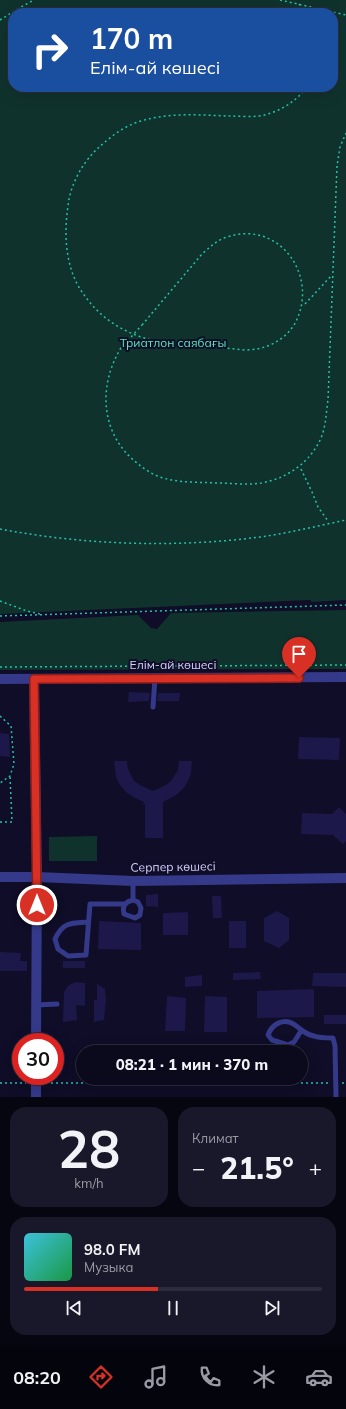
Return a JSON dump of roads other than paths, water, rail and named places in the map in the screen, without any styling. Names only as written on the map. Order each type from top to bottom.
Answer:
[{"type":"street","name":"Елім-ай көшесі","points":[[0,679],[346,677]]},
{"type":"street","points":[[34,679],[37,877],[36,1033]]},
{"type":"street","name":"Серпер көшесі","points":[[0,877],[134,881],[346,878]]},
{"type":"street","points":[[36,1085],[36,1097]]},
{"type":"lane","points":[[153,707],[155,678]]},
{"type":"lane","points":[[133,900],[134,881]]},
{"type":"lane","points":[[88,922],[67,924],[59,931],[55,939],[58,949],[68,956],[86,955],[90,904],[124,904],[133,900],[138,902],[141,908],[140,915],[135,918],[124,914],[124,904]]},
{"type":"lane","points":[[36,1005],[57,1004]]},
{"type":"lane","points":[[302,1031],[294,1042],[288,1045],[272,1040],[268,1035],[270,1029],[274,1025],[281,1022],[291,1023],[314,1037],[332,1038],[335,1046],[336,1097]]},
{"type":"park label","name":"Триатлон саябағы","points":[[173,343]]}]
